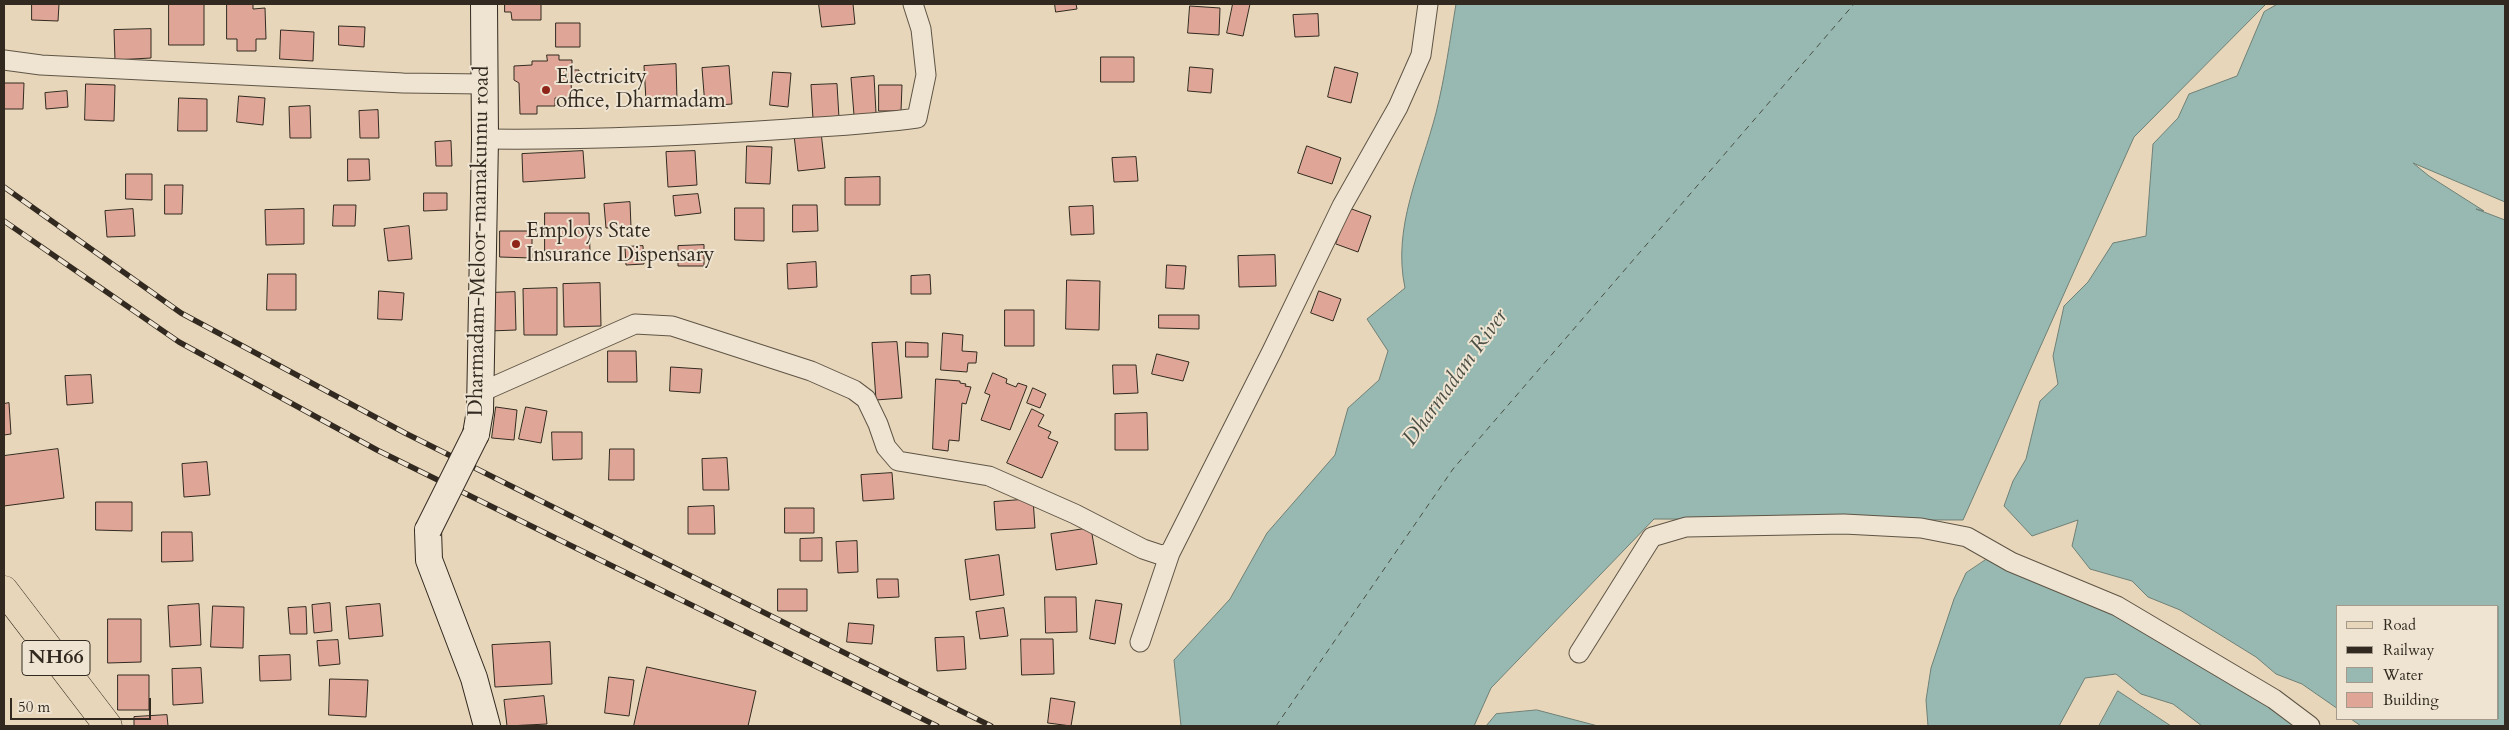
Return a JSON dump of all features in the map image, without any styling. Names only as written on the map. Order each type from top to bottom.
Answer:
[{"type":"main road","name":"Dharmadam-Meloor-mamakunnu road","points":[[484,4],[483,84],[485,139],[480,411],[476,434],[428,530],[429,560],[474,678],[487,726]]},
{"type":"main road","name":"NH66","points":[[4,590],[108,726]]},
{"type":"street","points":[[485,139],[576,140],[710,134],[870,124],[917,118],[926,75],[921,29],[913,4]]},
{"type":"street","points":[[1140,642],[1170,553],[1272,351],[1342,206],[1398,107],[1421,55],[1428,4]]},
{"type":"street","points":[[4,60],[41,65],[403,83],[483,84]]},
{"type":"street","points":[[479,393],[635,324],[672,326],[811,371],[854,390],[866,399],[886,447],[898,462],[989,476],[1075,514],[1143,549],[1161,555],[1170,553]]},
{"type":"street","points":[[1579,653],[1652,537],[1686,527],[1844,524],[1921,528],[1967,537],[2011,562],[2117,606],[2274,699],[2310,726]]},
{"type":"water","name":"Dharmadam River","points":[[1456,4],[2266,4],[2134,137],[1963,520],[1654,519],[1491,688],[1474,726],[1181,726],[1174,660],[1230,599],[1267,533],[1335,455],[1348,408],[1379,380],[1388,351],[1367,319],[1405,288],[1402,243],[1405,221],[1436,113]]},
{"type":"water","points":[[2278,4],[2505,4],[2505,202],[2413,163],[2429,176],[2484,211],[2476,209],[2505,220],[2505,726],[2361,726],[2352,720],[2499,720],[2499,605],[2336,605],[2336,708],[2302,684],[2276,674],[2256,657],[2180,610],[2148,597],[2132,581],[2090,569],[2072,546],[2078,520],[2032,536],[2004,506],[2013,481],[2026,459],[2040,401],[2058,384],[2053,356],[2064,306],[2088,282],[2113,243],[2146,236],[2153,144],[2178,118],[2189,94],[2237,76],[2264,12]]},
{"type":"water","points":[[1990,557],[2092,594],[2306,726],[2202,726],[2173,704],[2141,694],[2116,674],[2085,678],[2059,726],[1928,726],[1926,700],[1931,668],[1954,599],[1966,573]]},
{"type":"water","points":[[2118,691],[2171,726],[2099,726]]},
{"type":"water","points":[[1537,710],[1598,726],[1486,726],[1496,714]]},
{"type":"building","points":[[32,4],[59,4],[58,21],[32,20]]},
{"type":"building","points":[[169,4],[204,4],[204,45],[169,45]]},
{"type":"building","points":[[227,4],[253,4],[253,9],[265,8],[266,39],[256,39],[256,51],[237,51],[237,39],[227,39]]},
{"type":"building","points":[[505,4],[541,4],[541,20],[512,20],[511,12],[505,12]]},
{"type":"building","points":[[819,4],[853,4],[855,24],[822,27]]},
{"type":"building","points":[[1055,4],[1076,4],[1077,9],[1056,12]]},
{"type":"building","points":[[1233,4],[1250,4],[1243,36],[1227,33]]},
{"type":"building","points":[[1190,6],[1220,8],[1219,35],[1188,33]]},
{"type":"building","points":[[1318,14],[1319,36],[1295,37],[1293,15]]},
{"type":"building","points":[[556,23],[580,23],[580,47],[556,47]]},
{"type":"building","points":[[339,26],[365,27],[364,47],[339,45]]},
{"type":"building","points":[[151,29],[151,58],[115,60],[114,30]]},
{"type":"building","points":[[281,30],[314,32],[313,61],[280,59]]},
{"type":"building","name":"Electricity office, Dharmadam","points":[[547,55],[559,55],[559,60],[572,60],[572,70],[579,70],[579,83],[571,83],[572,97],[555,98],[555,106],[537,106],[537,114],[520,114],[519,83],[514,80],[514,66],[532,65],[532,61],[547,61]]},
{"type":"building","points":[[1101,57],[1134,57],[1134,82],[1101,82]]},
{"type":"building","points":[[676,64],[677,100],[646,101],[644,66]]},
{"type":"building","points":[[729,66],[732,104],[705,106],[702,68]]},
{"type":"building","points":[[1190,67],[1213,69],[1211,93],[1188,91]]},
{"type":"building","points":[[1335,67],[1358,73],[1351,103],[1328,97]]},
{"type":"building","points":[[773,72],[791,73],[788,107],[770,105]]},
{"type":"building","points":[[874,76],[876,113],[854,115],[851,78]]},
{"type":"building","points":[[4,83],[24,83],[23,109],[4,109]]},
{"type":"building","points":[[86,84],[115,85],[114,121],[85,120]]},
{"type":"building","points":[[837,84],[839,118],[813,119],[811,85]]},
{"type":"building","points":[[879,85],[902,85],[901,111],[879,111]]},
{"type":"building","points":[[67,91],[68,107],[46,109],[45,93]]},
{"type":"building","points":[[239,96],[265,98],[263,125],[237,122]]},
{"type":"building","points":[[179,98],[207,99],[207,131],[178,131]]},
{"type":"building","points":[[310,106],[311,138],[290,138],[289,107]]},
{"type":"building","points":[[378,110],[379,138],[360,138],[359,111]]},
{"type":"building","points":[[821,132],[825,168],[798,171],[794,135]]},
{"type":"building","points":[[451,141],[452,166],[436,166],[435,142]]},
{"type":"building","points":[[747,146],[772,147],[770,184],[746,183]]},
{"type":"building","points":[[1307,146],[1341,158],[1332,184],[1298,173]]},
{"type":"building","points":[[583,151],[585,178],[523,182],[522,154]]},
{"type":"building","points":[[695,151],[697,185],[668,187],[666,152]]},
{"type":"building","points":[[1136,157],[1138,181],[1114,182],[1112,158]]},
{"type":"building","points":[[348,159],[369,159],[370,180],[348,181]]},
{"type":"building","points":[[126,174],[152,174],[152,200],[126,199]]},
{"type":"building","points":[[880,177],[880,205],[845,205],[845,178]]},
{"type":"building","points":[[165,185],[183,185],[182,214],[165,214]]},
{"type":"building","points":[[424,193],[447,193],[447,210],[424,211]]},
{"type":"building","points":[[698,194],[701,213],[675,216],[673,196]]},
{"type":"building","points":[[630,202],[631,227],[606,228],[604,204]]},
{"type":"building","points":[[334,205],[356,205],[355,226],[333,226]]},
{"type":"building","points":[[793,205],[817,205],[818,231],[793,232]]},
{"type":"building","points":[[1093,206],[1094,234],[1071,235],[1069,207]]},
{"type":"building","points":[[735,208],[764,208],[764,241],[735,240]]},
{"type":"building","points":[[1349,208],[1371,216],[1358,252],[1336,244]]},
{"type":"building","points":[[133,209],[135,236],[107,237],[105,211]]},
{"type":"building","points":[[304,209],[304,244],[266,245],[265,210]]},
{"type":"building","points":[[545,213],[589,213],[590,253],[545,253]]},
{"type":"building","points":[[409,226],[412,259],[388,261],[384,229]]},
{"type":"building","name":"Employs State Insurance Dispensary","points":[[500,231],[532,231],[532,258],[500,257]]},
{"type":"building","points":[[704,245],[704,266],[678,266],[678,246]]},
{"type":"building","points":[[643,246],[644,264],[626,265],[625,247]]},
{"type":"building","points":[[1275,255],[1276,286],[1239,287],[1238,256]]},
{"type":"building","points":[[816,262],[817,287],[788,289],[787,264]]},
{"type":"building","points":[[1167,265],[1186,266],[1184,289],[1166,288]]},
{"type":"building","points":[[268,274],[296,274],[296,310],[267,310]]},
{"type":"building","points":[[930,275],[931,294],[911,294],[911,276]]},
{"type":"building","points":[[1067,280],[1100,281],[1099,330],[1066,329]]},
{"type":"building","points":[[600,283],[601,326],[564,327],[563,284]]},
{"type":"building","points":[[557,288],[557,335],[524,335],[523,289]]},
{"type":"building","points":[[379,291],[404,293],[402,320],[378,319]]},
{"type":"building","points":[[1319,291],[1341,299],[1333,321],[1311,313]]},
{"type":"building","points":[[515,292],[516,330],[489,331],[488,293]]},
{"type":"building","points":[[1005,310],[1034,310],[1034,346],[1005,346]]},
{"type":"building","points":[[1159,315],[1199,315],[1199,329],[1159,328]]},
{"type":"building","points":[[943,333],[963,335],[962,351],[977,352],[976,363],[968,363],[967,372],[941,370]]},
{"type":"building","points":[[897,342],[902,398],[876,400],[872,343]]},
{"type":"building","points":[[906,342],[928,343],[928,357],[906,357]]},
{"type":"building","points":[[608,351],[636,351],[637,382],[608,382]]},
{"type":"building","points":[[1157,354],[1189,362],[1183,381],[1152,374]]},
{"type":"building","points":[[1113,365],[1136,365],[1138,393],[1114,394]]},
{"type":"building","points":[[671,367],[702,369],[700,393],[670,391]]},
{"type":"building","points":[[993,373],[1007,379],[1006,383],[1016,387],[1018,383],[1027,386],[1010,430],[981,420],[990,395],[985,393]]},
{"type":"building","points":[[91,375],[93,403],[67,405],[65,376]]},
{"type":"building","points":[[936,379],[960,381],[960,383],[966,384],[965,386],[971,387],[966,404],[962,403],[959,441],[949,440],[948,451],[933,449]]},
{"type":"building","points":[[1033,388],[1046,394],[1040,408],[1027,403]]},
{"type":"building","points":[[9,403],[11,434],[4,435],[4,404]]},
{"type":"building","points":[[496,407],[517,410],[514,440],[492,438]]},
{"type":"building","points":[[526,407],[547,411],[541,443],[519,439]]},
{"type":"building","points":[[1032,409],[1044,415],[1038,426],[1051,432],[1048,438],[1058,442],[1042,478],[1007,463]]},
{"type":"building","points":[[1147,413],[1148,450],[1115,450],[1115,414]]},
{"type":"building","points":[[552,432],[582,432],[582,459],[553,460]]},
{"type":"building","points":[[58,449],[64,498],[4,506],[4,456]]},
{"type":"building","points":[[610,449],[634,449],[634,480],[609,480]]},
{"type":"building","points":[[727,458],[729,490],[703,490],[702,459]]},
{"type":"building","points":[[207,462],[210,495],[184,497],[182,464]]},
{"type":"building","points":[[892,473],[894,499],[863,501],[861,475]]},
{"type":"building","points":[[1033,499],[1035,528],[996,530],[994,502]]},
{"type":"building","points":[[96,502],[132,502],[132,531],[96,530]]},
{"type":"building","points":[[714,506],[715,534],[688,534],[688,507]]},
{"type":"building","points":[[785,508],[814,508],[814,533],[785,533]]},
{"type":"building","points":[[1091,528],[1097,564],[1056,570],[1051,534]]},
{"type":"building","points":[[162,532],[192,532],[193,561],[162,562]]},
{"type":"building","points":[[822,538],[822,561],[800,561],[800,539]]},
{"type":"building","points":[[857,541],[858,572],[838,573],[836,542]]},
{"type":"building","points":[[999,555],[1004,595],[970,600],[965,560]]},
{"type":"building","points":[[877,579],[898,579],[899,597],[878,598]]},
{"type":"building","points":[[778,589],[807,589],[807,611],[778,611]]},
{"type":"building","points":[[1045,597],[1076,597],[1077,632],[1046,633]]},
{"type":"building","points":[[1096,600],[1122,604],[1115,644],[1090,639]]},
{"type":"building","points":[[330,603],[332,631],[314,633],[312,605]]},
{"type":"building","points":[[199,604],[201,645],[170,647],[168,606]]},
{"type":"building","points":[[380,604],[383,636],[349,639],[346,607]]},
{"type":"building","points":[[213,606],[244,607],[243,648],[211,647]]},
{"type":"building","points":[[306,607],[307,634],[290,634],[288,608]]},
{"type":"building","points":[[1004,608],[1008,636],[980,639],[976,612]]},
{"type":"building","points":[[108,619],[141,619],[141,662],[108,663]]},
{"type":"building","points":[[849,623],[874,625],[872,644],[847,642]]},
{"type":"building","points":[[964,637],[966,669],[937,671],[935,638]]},
{"type":"building","points":[[1021,639],[1053,639],[1054,674],[1022,675]]},
{"type":"building","points":[[338,640],[340,664],[319,666],[317,641]]},
{"type":"building","points":[[550,642],[552,684],[495,687],[492,645]]},
{"type":"building","points":[[290,655],[291,680],[260,681],[259,656]]},
{"type":"building","points":[[647,667],[756,691],[748,726],[634,726]]},
{"type":"building","points":[[201,668],[203,703],[173,705],[172,669]]},
{"type":"building","points":[[118,675],[149,675],[149,710],[118,710]]},
{"type":"building","points":[[609,677],[634,680],[629,716],[605,713]]},
{"type":"building","points":[[330,679],[368,680],[366,717],[329,715]]},
{"type":"building","points":[[544,696],[547,724],[507,726],[504,700]]},
{"type":"building","points":[[1051,698],[1075,702],[1071,726],[1048,723]]},
{"type":"building","points":[[167,715],[168,726],[134,726],[134,717]]},
{"type":"ferry route","points":[[1276,726],[1453,469],[1854,4]]},
{"type":"railway","points":[[4,187],[181,313],[405,433],[991,726]]},
{"type":"railway","points":[[4,221],[179,342],[377,450],[937,726]]},
{"type":"place","name":"Electricity office, Dharmadam","points":[[546,90]]},
{"type":"place","name":"Employs State Insurance Dispensary","points":[[516,244]]}]
